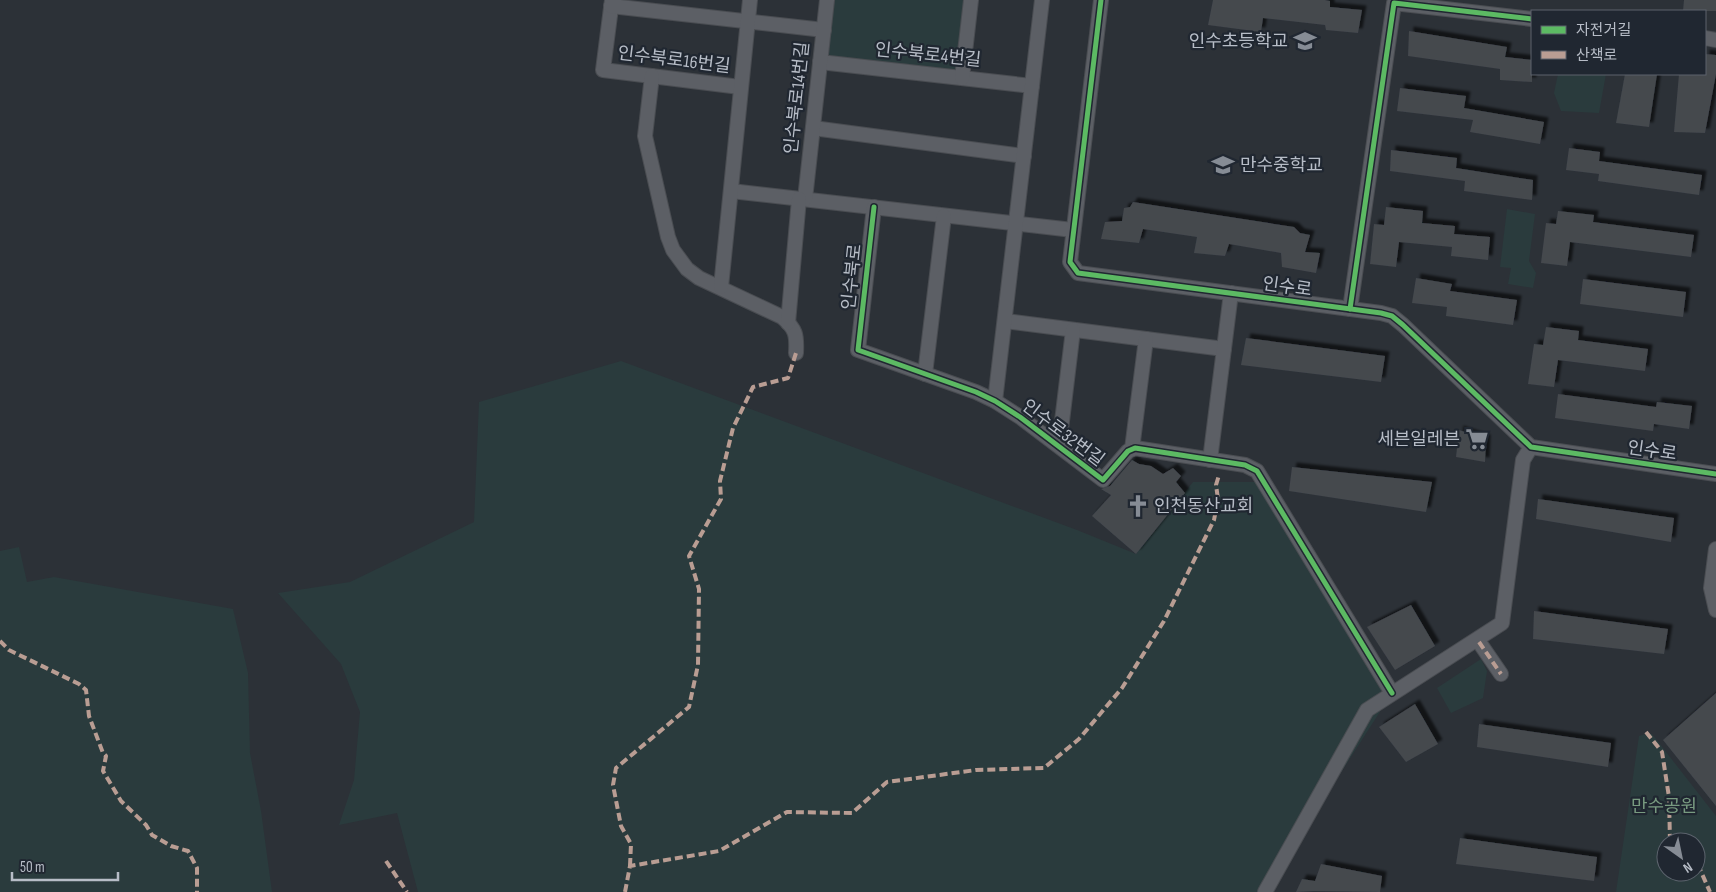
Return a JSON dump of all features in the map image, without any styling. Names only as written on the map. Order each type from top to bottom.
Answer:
[{"type":"street","name":"인수북로16번길","points":[[721,287],[750,0]]},
{"type":"street","name":"인수북로14번길","points":[[802,199],[813,128],[827,0]]},
{"type":"street","points":[[962,78],[970,0]]},
{"type":"street","points":[[995,401],[1042,0]]},
{"type":"street","name":"인수로","points":[[1101,0],[1072,230],[1070,262],[1078,273],[1392,316],[1531,447],[1716,474]]},
{"type":"street","name":"인수북로16번길","points":[[611,3],[603,70],[740,87]]},
{"type":"street","points":[[611,3],[824,30]]},
{"type":"street","points":[[1350,309],[1394,3],[1531,19]]},
{"type":"street","name":"인수북로4번길","points":[[820,62],[1032,86]]},
{"type":"street","points":[[652,76],[645,136],[668,237],[673,250],[686,269],[699,278],[782,317],[793,327],[797,341],[796,353]]},
{"type":"street","points":[[813,128],[1024,156]]},
{"type":"street","points":[[731,191],[1072,230]]},
{"type":"street","points":[[788,323],[802,199]]},
{"type":"street","name":"인수북로","points":[[858,350],[874,207]]},
{"type":"street","points":[[925,374],[944,216]]},
{"type":"street","points":[[1210,460],[1231,293]]},
{"type":"street","points":[[1005,321],[1224,349]]},
{"type":"street","name":"인수로32번길","points":[[1059,446],[1072,330]]},
{"type":"street","name":"인수로32번길","points":[[1132,449],[1146,339]]},
{"type":"street","name":"인수로32번길","points":[[858,350],[976,392],[995,401],[1103,480],[1128,451],[1135,448],[1245,465],[1257,471],[1392,693]]},
{"type":"street","points":[[1265,892],[1367,710],[1502,623],[1522,460],[1531,447]]},
{"type":"street","points":[[1716,548],[1711,588],[1716,610]]},
{"type":"street","points":[[1479,642],[1501,674]]},
{"type":"green space","points":[[827,0],[969,0],[962,78],[820,62]]},
{"type":"green space","points":[[1558,75],[1606,75],[1599,113],[1561,111],[1554,93]]},
{"type":"green space","points":[[1507,209],[1535,214],[1529,261],[1536,273],[1533,288],[1508,284],[1511,268],[1500,267]]},
{"type":"green space","points":[[621,361],[1077,530],[1136,554],[1193,482],[1263,482],[1392,693],[1270,883],[1268,892],[418,892],[397,813],[339,825],[354,780],[360,712],[341,664],[278,593],[350,582],[474,522],[479,402]]},
{"type":"green space","points":[[19,547],[27,582],[54,577],[233,609],[248,673],[250,753],[261,811],[272,892],[0,892],[0,551]]},
{"type":"green space","points":[[1481,659],[1487,671],[1483,698],[1451,713],[1437,688]]},
{"type":"green space","name":"만수공원","points":[[1652,734],[1716,816],[1716,892],[1616,892],[1639,736]]},
{"type":"building","points":[[1213,0],[1325,0],[1330,1],[1330,7],[1362,10],[1358,33],[1326,30],[1325,25],[1263,18],[1261,32],[1208,25]]},
{"type":"building","points":[[1684,0],[1716,0],[1716,11],[1683,10]]},
{"type":"building","points":[[1409,31],[1507,47],[1505,57],[1531,60],[1532,82],[1500,80],[1500,69],[1408,56]]},
{"type":"building","points":[[1706,54],[1716,55],[1716,74],[1705,133],[1674,132],[1679,75],[1706,75]]},
{"type":"building","points":[[1625,75],[1657,75],[1649,127],[1616,123]]},
{"type":"building","points":[[1400,88],[1466,96],[1464,108],[1544,122],[1540,144],[1470,132],[1473,120],[1397,111]]},
{"type":"building","points":[[1569,148],[1600,152],[1599,161],[1702,175],[1699,195],[1598,181],[1599,174],[1566,170]]},
{"type":"building","points":[[1391,150],[1457,158],[1456,168],[1533,180],[1532,200],[1464,191],[1465,181],[1390,171]]},
{"type":"building","points":[[1133,202],[1294,227],[1300,233],[1310,235],[1305,252],[1320,253],[1316,273],[1282,267],[1281,253],[1229,244],[1225,256],[1194,253],[1197,237],[1143,229],[1139,243],[1101,239],[1105,222],[1122,221],[1124,208],[1130,207]]},
{"type":"building","points":[[1386,207],[1423,211],[1422,223],[1455,226],[1454,234],[1490,237],[1488,260],[1451,256],[1452,247],[1399,242],[1396,267],[1370,264],[1374,224],[1384,225]]},
{"type":"building","points":[[1558,211],[1594,215],[1593,222],[1694,235],[1691,257],[1570,242],[1567,266],[1541,263],[1546,223],[1556,224]]},
{"type":"building","points":[[1416,278],[1452,284],[1450,291],[1517,300],[1513,325],[1446,316],[1447,307],[1412,303]]},
{"type":"building","points":[[1583,279],[1686,292],[1683,317],[1580,304]]},
{"type":"building","points":[[1546,327],[1579,331],[1578,340],[1648,349],[1645,371],[1558,360],[1554,387],[1528,384],[1534,344],[1543,345]]},
{"type":"building","points":[[1246,338],[1385,356],[1381,382],[1241,365]]},
{"type":"building","points":[[1558,394],[1656,407],[1657,402],[1692,406],[1689,429],[1654,424],[1653,431],[1555,418]]},
{"type":"building","points":[[1459,430],[1486,439],[1485,462],[1456,457]]},
{"type":"building","name":"인천동산교회","points":[[1132,460],[1139,464],[1151,466],[1163,474],[1173,468],[1181,476],[1176,482],[1185,493],[1136,554],[1092,516],[1111,495],[1101,489],[1110,486]]},
{"type":"building","points":[[1292,467],[1432,482],[1426,512],[1289,491]]},
{"type":"building","points":[[1538,499],[1674,518],[1671,542],[1536,519]]},
{"type":"building","points":[[1411,605],[1435,646],[1395,670],[1367,627]]},
{"type":"building","points":[[1534,611],[1668,629],[1664,654],[1533,639]]},
{"type":"building","points":[[1716,693],[1716,806],[1663,740]]},
{"type":"building","points":[[1415,704],[1438,744],[1406,762],[1379,727]]},
{"type":"building","points":[[1479,724],[1611,743],[1608,767],[1477,747]]},
{"type":"building","points":[[1460,838],[1597,857],[1594,881],[1456,864]]},
{"type":"building","points":[[1321,864],[1382,876],[1380,892],[1296,892],[1302,879],[1315,881]]},
{"type":"marked path","points":[[630,866],[631,844],[621,826],[613,785],[616,768],[689,707],[698,665],[699,589],[689,556],[721,499],[720,481],[733,428],[753,387],[788,378],[796,353]]},
{"type":"marked path","points":[[625,892],[630,866],[719,851],[787,812],[852,813],[887,782],[976,770],[1044,768],[1079,739],[1122,688],[1164,621],[1214,520],[1218,499],[1216,485],[1219,475]]},
{"type":"marked path","points":[[0,641],[9,650],[79,684],[86,690],[89,716],[103,753],[106,756],[103,771],[121,801],[146,825],[152,835],[171,846],[188,851],[197,868],[197,892]]},
{"type":"marked path","points":[[1479,642],[1501,674]]},
{"type":"marked path","points":[[1646,732],[1662,752],[1669,797],[1670,832]]},
{"type":"marked path","points":[[386,861],[407,892]]},
{"type":"marked path","points":[[1706,882],[1710,892]]},
{"type":"cycle path","points":[[1101,0],[1070,262],[1078,273],[1392,316],[1531,447],[1716,474]]},
{"type":"cycle path","points":[[1350,309],[1394,3],[1531,19]]},
{"type":"cycle path","points":[[874,207],[858,350],[976,392],[995,401],[1020,417],[1103,480],[1128,451],[1135,448],[1245,465],[1257,471],[1392,693]]},
{"type":"place","name":"인수초등학교","points":[[1305,41]]},
{"type":"place","name":"만수중학교","points":[[1223,165]]},
{"type":"place","name":"세븐일레븐","points":[[1477,439]]},
{"type":"place","name":"인천동산교회","points":[[1138,506]]}]
